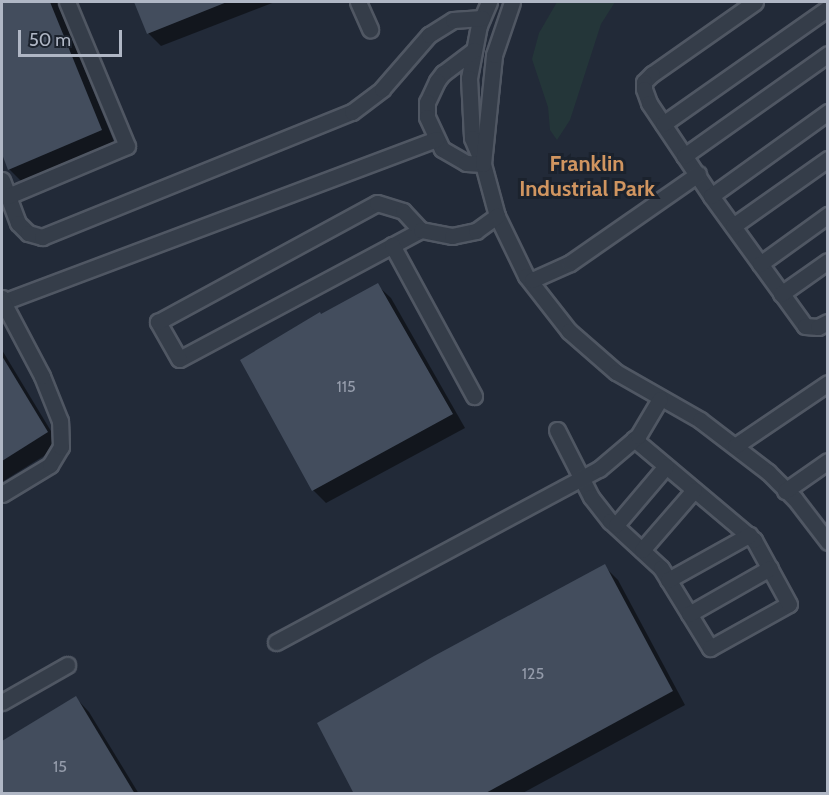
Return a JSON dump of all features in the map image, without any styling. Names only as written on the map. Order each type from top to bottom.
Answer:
[{"type":"street","points":[[8,196],[127,146],[67,2]]},
{"type":"street","points":[[358,2],[370,29]]},
{"type":"street","points":[[489,2],[482,18],[469,78],[472,138],[483,164],[497,216],[521,267],[569,331],[616,372],[700,420],[768,472],[795,499],[828,542]]},
{"type":"street","points":[[483,164],[494,55],[512,2]]},
{"type":"street","points":[[755,2],[644,82],[649,103],[711,196],[805,326],[818,327],[828,322]]},
{"type":"street","points":[[663,124],[828,9]]},
{"type":"street","points":[[2,180],[18,223],[28,233],[42,237],[352,112],[382,89],[429,36],[453,20],[482,18]]},
{"type":"street","points":[[474,50],[443,73],[432,90],[427,117],[442,149],[452,157],[466,163],[483,164]]},
{"type":"street","points":[[684,156],[828,54]]},
{"type":"street","points":[[711,196],[828,112]]},
{"type":"street","points":[[2,494],[50,465],[61,447],[60,421],[42,376],[2,300],[436,139]]},
{"type":"street","points":[[733,226],[828,159]]},
{"type":"street","points":[[532,280],[570,263],[698,174]]},
{"type":"street","points":[[421,230],[179,359],[158,322],[377,203],[403,211],[421,230],[452,236],[476,231],[497,216]]},
{"type":"street","points":[[760,264],[828,215]]},
{"type":"street","points":[[393,245],[474,396]]},
{"type":"street","points":[[781,294],[828,261]]},
{"type":"street","points":[[735,446],[828,383]]},
{"type":"street","points":[[276,642],[599,469],[634,439],[660,399]]},
{"type":"street","points":[[557,430],[591,497],[616,525],[661,568],[710,648],[789,604],[754,540],[634,439]]},
{"type":"street","points":[[785,491],[828,461]]},
{"type":"street","points":[[616,525],[666,466]]},
{"type":"street","points":[[642,550],[694,490]]},
{"type":"street","points":[[668,580],[749,535]]},
{"type":"street","points":[[689,614],[770,568]]},
{"type":"street","points":[[2,702],[67,665]]},
{"type":"shaded area","points":[[557,2],[615,2],[601,24],[570,120],[557,140],[550,130],[548,107],[532,59],[539,33]]},
{"type":"building","points":[[2,2],[50,2],[102,130],[8,170],[2,154]]},
{"type":"building","points":[[134,2],[227,2],[147,34]]},
{"type":"building","points":[[378,283],[453,414],[312,491],[240,360],[320,312],[321,314]]},
{"type":"building","points":[[2,356],[48,432],[2,461]]},
{"type":"building","points":[[605,564],[673,691],[484,794],[354,794],[317,723],[434,656]]},
{"type":"building","points":[[76,696],[135,794],[2,794],[2,741]]},
{"type":"district","name":"Franklin Industrial Park","points":[[587,176]]}]
